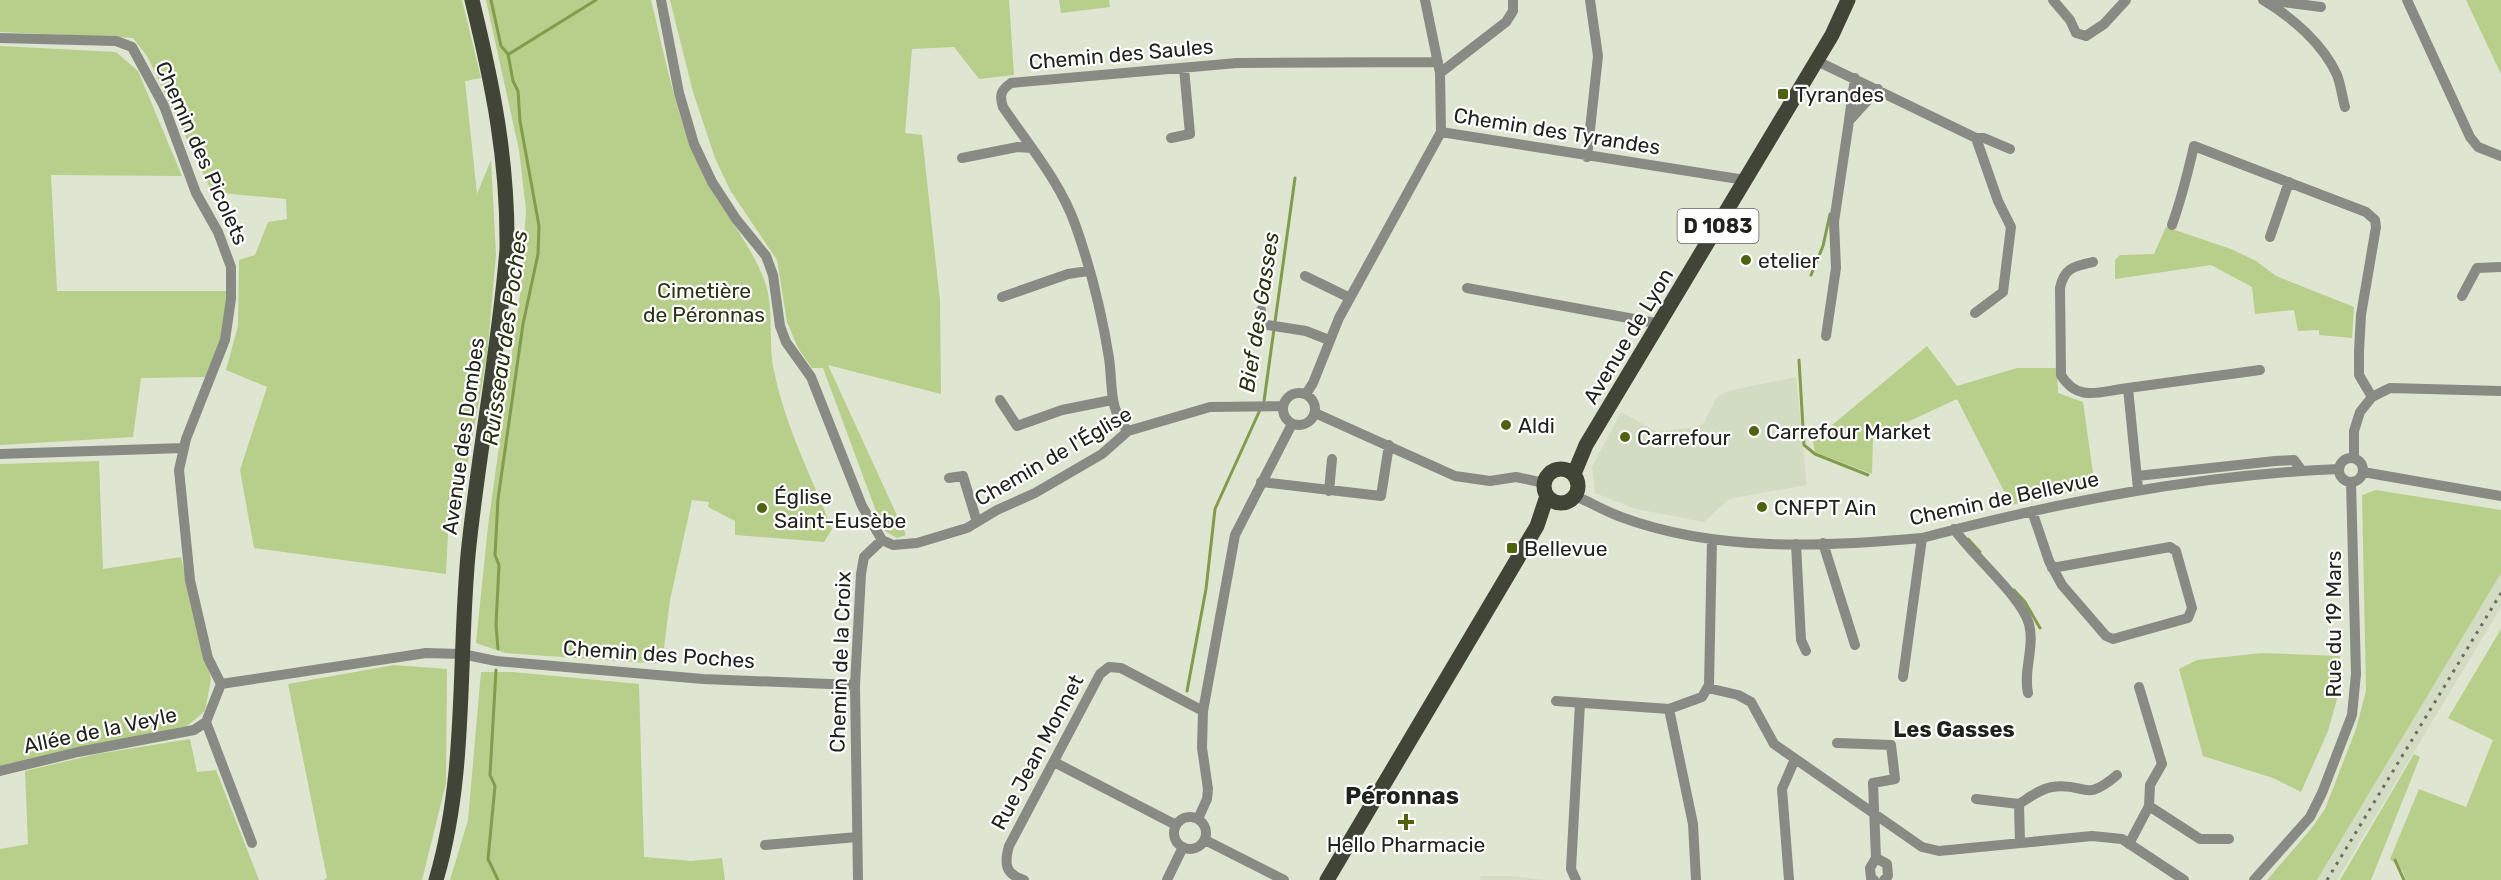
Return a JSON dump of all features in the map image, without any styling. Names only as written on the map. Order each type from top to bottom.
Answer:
[{"type":"main road","name":"Avenue des Dombes","points":[[436,880],[451,822],[456,781],[468,556],[507,249],[508,203],[498,108],[472,0]]},
{"type":"main road","name":"Avenue de Lyon","points":[[1567,472],[1660,324],[1817,61],[1848,0]]},
{"type":"main road","points":[[1327,880],[1537,526],[1549,494],[1550,473],[1567,472],[1578,483],[1575,496],[1566,502],[1549,494]]},
{"type":"street","points":[[661,0],[679,93],[694,144],[712,182],[736,219],[766,256],[773,275],[780,326],[786,342],[811,377],[862,506],[882,540]]},
{"type":"street","points":[[1425,0],[1439,67],[1441,132]]},
{"type":"street","points":[[1439,67],[1506,22],[1513,11],[1513,0]]},
{"type":"street","points":[[1587,157],[1598,56],[1590,0]]},
{"type":"street","points":[[2053,0],[2070,20],[2076,33],[2086,36],[2104,24],[2126,0]]},
{"type":"street","points":[[2264,0],[2321,8]]},
{"type":"street","points":[[2264,0],[2298,25],[2322,52],[2338,76],[2345,107]]},
{"type":"street","points":[[2407,0],[2470,137],[2478,147],[2501,156]]},
{"type":"street","name":"Chemin des Picolets","points":[[0,38],[116,41],[132,47],[164,106],[196,193],[218,232],[231,267],[231,299],[225,340],[184,447],[179,470],[190,580],[208,658],[221,684]]},
{"type":"street","points":[[1817,61],[1976,138],[1984,138],[2010,149]]},
{"type":"street","name":"Chemin des Saules","points":[[1128,431],[1119,421],[1112,400],[1109,359],[1088,271],[1068,205],[1003,107],[1000,98],[1002,90],[1011,83],[1237,63],[1439,67]]},
{"type":"street","points":[[1171,138],[1190,134],[1184,68]]},
{"type":"street","points":[[1826,336],[1836,268],[1834,222],[1855,78]]},
{"type":"street","points":[[1849,121],[1878,89]]},
{"type":"street","name":"Chemin des Tyrandes","points":[[1306,394],[1350,298],[1441,132],[1587,157],[1745,180]]},
{"type":"street","points":[[1975,314],[2003,292],[2012,234],[1976,138]]},
{"type":"street","points":[[2172,225],[2181,201],[2181,191],[2194,146],[2366,212],[2375,220],[2361,315],[2359,375],[2372,397]]},
{"type":"street","points":[[962,158],[1018,147],[1031,148]]},
{"type":"street","points":[[2270,237],[2289,182]]},
{"type":"street","points":[[2093,262],[2073,266],[2063,275],[2060,288],[2061,375],[2068,387],[2080,394],[2260,370]]},
{"type":"street","points":[[2462,296],[2476,268],[2501,267]]},
{"type":"street","points":[[1002,297],[1068,274],[1088,271]]},
{"type":"street","points":[[1305,276],[1350,298]]},
{"type":"street","points":[[1467,288],[1660,324]]},
{"type":"street","points":[[1261,310],[1261,324],[1305,331],[1329,340]]},
{"type":"street","points":[[2128,388],[2138,489]]},
{"type":"street","points":[[2354,458],[2354,431],[2360,412],[2372,397],[2390,388],[2501,391]]},
{"type":"street","points":[[1292,394],[1306,394],[1314,402],[1315,413],[1306,424],[1292,424],[1284,417],[1283,406],[1292,394]]},
{"type":"street","points":[[1000,400],[1017,426],[1062,410],[1112,400]]},
{"type":"street","name":"Chemin de l'Église","points":[[882,540],[894,545],[945,537],[1035,493],[1102,454],[1128,431],[1210,407],[1283,406]]},
{"type":"street","points":[[1315,413],[1455,476],[1490,481],[1516,477],[1549,494]]},
{"type":"street","points":[[1198,819],[1208,789],[1202,748],[1203,711],[1235,535],[1292,424]]},
{"type":"street","points":[[1261,482],[1381,496],[1389,445]]},
{"type":"street","points":[[0,453],[184,447]]},
{"type":"street","points":[[2354,458],[2360,462],[2363,472],[2360,479],[2351,482],[2341,477],[2339,470],[2343,460],[2354,458]]},
{"type":"street","points":[[1329,491],[1332,459]]},
{"type":"street","points":[[2137,476],[2275,460],[2294,460],[2302,471]]},
{"type":"street","name":"Chemin de Bellevue","points":[[1575,496],[1621,518],[1712,539],[1796,544],[1922,538],[2032,511],[2138,489],[2302,471],[2339,470]]},
{"type":"street","points":[[2363,472],[2501,496]]},
{"type":"street","points":[[949,478],[963,476],[977,522]]},
{"type":"street","name":"Rue du 19 Mars","points":[[2254,880],[2310,817],[2322,793],[2352,715],[2356,674],[2351,482]]},
{"type":"street","points":[[2032,511],[2052,568],[2062,585],[2106,636],[2113,639],[2188,618],[2192,608],[2176,551],[2170,546],[2052,568]]},
{"type":"street","points":[[1954,529],[2018,604],[2028,621],[2032,639],[2026,684],[2028,693]]},
{"type":"street","points":[[1903,677],[1922,538]]},
{"type":"street","points":[[1556,701],[1669,709],[1702,697],[1708,688],[1712,539]]},
{"type":"street","name":"Chemin de la Croix","points":[[858,880],[855,686],[861,573],[864,557],[882,540]]},
{"type":"street","points":[[1823,543],[1855,645]]},
{"type":"street","points":[[1796,544],[1802,640],[1806,651]]},
{"type":"street","name":"Chemin des Poches","points":[[221,684],[426,653],[462,654],[496,661],[703,679],[855,686]]},
{"type":"street","name":"Rue Jean Monnet","points":[[1024,880],[1012,876],[1005,862],[1009,846],[1100,674],[1110,667],[1122,668],[1203,711]]},
{"type":"street","points":[[221,684],[206,722],[252,843]]},
{"type":"street","points":[[2129,844],[2149,806],[2150,785],[2162,764],[2139,687]]},
{"type":"street","points":[[1708,688],[1738,695],[1751,702],[1774,744],[1922,847],[1939,851],[2092,836],[2122,839],[2184,880]]},
{"type":"street","points":[[1576,880],[1570,869],[1580,703]]},
{"type":"street","points":[[1669,709],[1693,824],[1696,880]]},
{"type":"street","name":"Allée de la Veyle","points":[[0,771],[78,752],[194,730],[206,722]]},
{"type":"street","points":[[1837,743],[1891,745],[1895,779],[1873,783],[1876,858],[1869,868],[1871,878],[1874,880]]},
{"type":"street","points":[[1789,880],[1782,789],[1795,759]]},
{"type":"street","points":[[1054,762],[1176,825]]},
{"type":"street","points":[[1976,799],[2019,804],[2051,787],[2089,791],[2099,789],[2117,775]]},
{"type":"street","points":[[2019,804],[2020,843]]},
{"type":"street","points":[[2149,806],[2200,839],[2229,839]]},
{"type":"street","points":[[1186,817],[1198,819],[1206,828],[1205,840],[1197,847],[1183,847],[1174,835],[1176,825],[1186,817]]},
{"type":"street","points":[[765,845],[857,837]]},
{"type":"street","points":[[1205,840],[1284,880]]},
{"type":"street","points":[[1167,880],[1183,847]]},
{"type":"street","points":[[1876,858],[1887,864],[1887,876],[1884,880]]},
{"type":"shaded area","points":[[1796,377],[1807,485],[1729,499],[1704,522],[1636,509],[1595,493],[1592,467],[1621,412],[1657,432],[1695,427],[1704,423],[1717,397],[1728,391]]},
{"type":"shaded area","points":[[2501,573],[2501,607],[2337,880],[2317,880]]},
{"type":"shaded area","points":[[1481,876],[1510,876],[1545,880],[1480,880]]},
{"type":"green space","points":[[0,0],[462,0],[481,78],[465,81],[477,194],[491,160],[496,255],[487,357],[459,511],[449,514],[446,574],[254,548],[240,470],[267,387],[226,370],[238,326],[239,260],[255,255],[268,222],[287,219],[286,199],[212,192],[147,56],[133,38],[0,32]]},
{"type":"green space","name":"Cimetière de Péronnas","points":[[486,0],[651,0],[672,86],[692,150],[709,185],[753,255],[766,285],[770,306],[772,361],[779,391],[792,432],[832,529],[824,542],[735,535],[735,521],[708,507],[709,502],[692,500],[670,600],[662,664],[505,653],[476,643],[488,526],[521,287],[526,210],[519,150]]},
{"type":"green space","points":[[670,0],[1009,0],[1014,75],[979,79],[954,47],[912,49],[905,133],[922,135],[940,301],[941,394],[828,365],[906,535],[897,538],[883,530],[823,368],[812,368],[798,348],[787,322],[777,260],[730,190],[715,158],[693,92]]},
{"type":"green space","points":[[1059,0],[1109,0],[1110,7],[1061,13]]},
{"type":"green space","points":[[2466,0],[2501,0],[2501,74]]},
{"type":"green space","points":[[0,46],[116,52],[138,71],[182,176],[51,175],[57,291],[229,291],[221,340],[205,377],[141,378],[133,437],[0,445]]},
{"type":"green space","points":[[2166,227],[2231,249],[2256,261],[2276,276],[2354,307],[2352,338],[2319,335],[2319,330],[2298,331],[2294,310],[2255,314],[2252,287],[2211,265],[2115,279],[2115,260],[2120,255],[2154,254]]},
{"type":"green space","points":[[1927,346],[1957,386],[2017,368],[2057,368],[2058,393],[2083,402],[2095,487],[2011,505],[1957,399],[1873,438],[1872,474],[1815,452],[1813,441]]},
{"type":"green space","points":[[99,461],[103,569],[181,557],[211,679],[205,711],[187,726],[0,767],[0,464]]},
{"type":"green space","points":[[2376,490],[2501,510],[2501,573],[2317,880],[2267,880],[2311,829],[2325,809],[2356,729],[2366,691],[2362,495]]},
{"type":"green space","points":[[2501,629],[2501,880],[2406,880],[2402,870],[2390,859],[2419,789],[2466,807],[2493,740],[2448,718]]},
{"type":"green space","points":[[2262,653],[2340,656],[2337,699],[2328,731],[2301,792],[2273,778],[2203,756],[2179,669],[2197,660]]},
{"type":"green space","points":[[394,665],[447,669],[446,783],[422,880],[324,880],[327,878],[288,684]]},
{"type":"green space","points":[[481,672],[513,672],[639,684],[644,857],[691,861],[722,858],[725,880],[450,880],[468,820]]},
{"type":"green space","points":[[190,739],[197,772],[216,770],[259,880],[0,880],[0,849],[28,844],[25,771],[97,754]]},
{"type":"green space","points":[[2414,754],[2420,757],[2371,880],[2340,880]]},
{"type":"waterway","name":"Ruisseau des Poches","points":[[491,0],[501,46],[508,54],[513,81],[518,91],[520,121],[539,226],[538,254],[523,324],[498,499],[495,555],[499,565],[496,625],[498,649]]},
{"type":"waterway","points":[[509,54],[596,0]]},
{"type":"waterway","name":"Bief des Gasses","points":[[1187,691],[1206,589],[1215,509],[1264,401],[1295,178]]},
{"type":"waterway","points":[[1811,275],[1823,246],[1830,214]]},
{"type":"waterway","points":[[1799,360],[1804,445],[1815,454],[1868,475]]},
{"type":"waterway","points":[[1968,539],[1980,552]]},
{"type":"waterway","points":[[2014,590],[2025,602],[2040,628]]},
{"type":"waterway","name":"Ruisseau des Poches","points":[[496,670],[490,775],[495,786],[488,859],[498,880]]},
{"type":"waterway","points":[[2395,860],[2404,880]]},
{"type":"railway","points":[[2327,880],[2501,593]]},
{"type":"place","name":"Tyrandes","points":[[1783,94]]},
{"type":"place","name":"etelier","points":[[1746,260]]},
{"type":"place","name":"Aldi","points":[[1506,425]]},
{"type":"place","name":"Carrefour Market","points":[[1754,431]]},
{"type":"place","name":"Carrefour","points":[[1625,437]]},
{"type":"place","name":"CNFPT Ain","points":[[1762,507]]},
{"type":"place","name":"Église Saint-Eusèbe","points":[[762,508]]},
{"type":"place","name":"Bellevue","points":[[1512,548]]},
{"type":"place","name":"Hello Pharmacie","points":[[1406,822]]},
{"type":"district","name":"Les Gasses","points":[[1954,729]]},
{"type":"district","name":"Péronnas","points":[[1402,796]]}]
